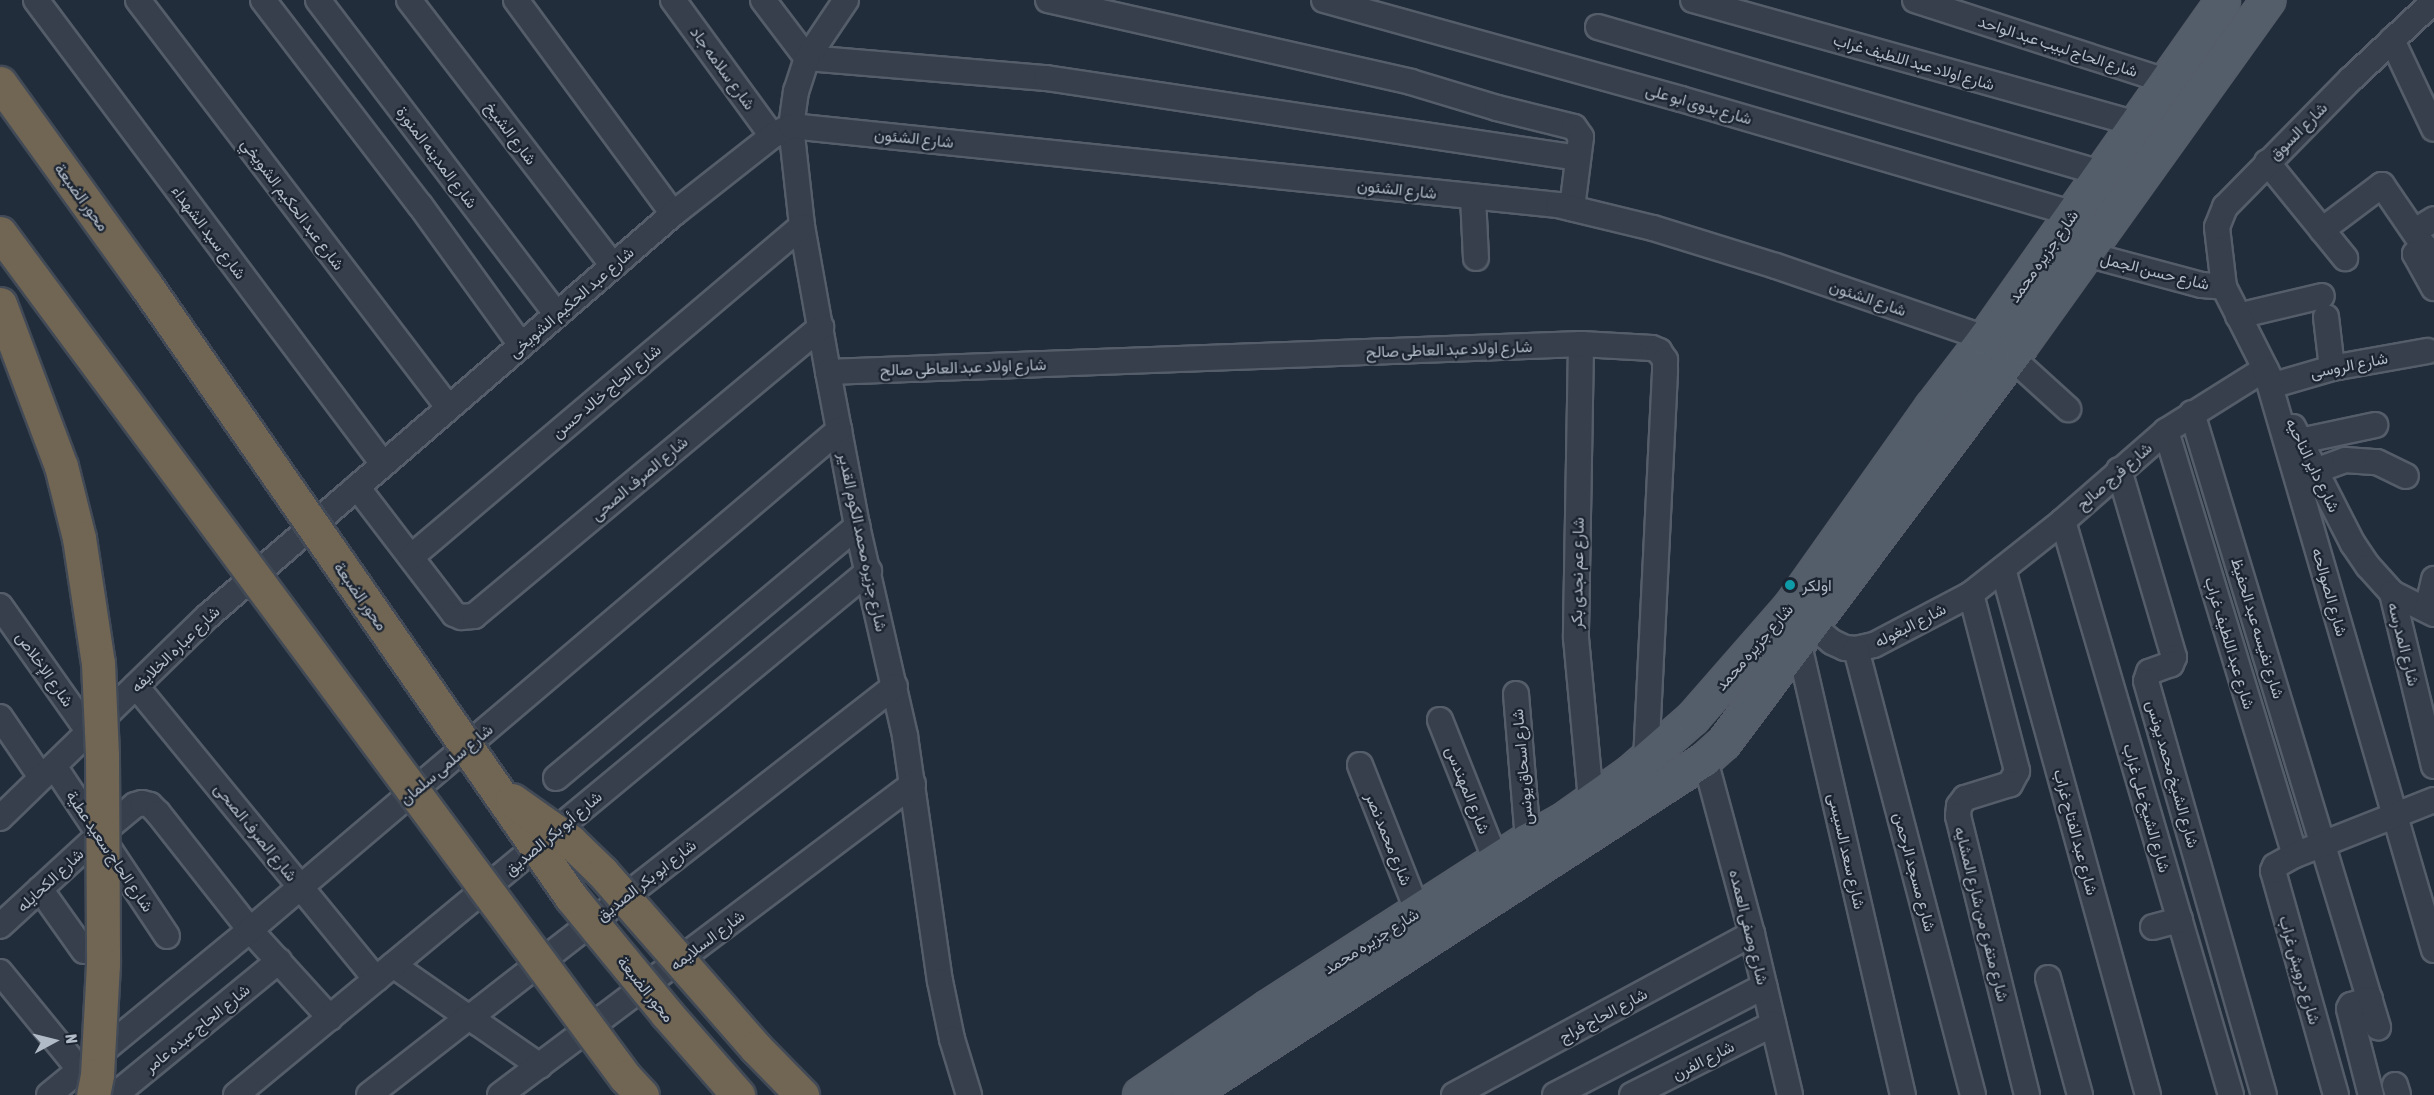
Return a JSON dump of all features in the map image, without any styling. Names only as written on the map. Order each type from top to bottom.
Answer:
[{"type":"highway","name":"محور الضبعة","points":[[0,83],[152,294],[571,897],[667,1014],[738,1095]]},
{"type":"highway","points":[[0,233],[625,1077],[642,1095]]},
{"type":"highway","points":[[0,304],[61,466],[79,538],[98,663],[102,756],[103,964],[97,1075],[86,1082]]},
{"type":"highway","points":[[497,792],[544,821],[602,872],[756,1048],[802,1095]]},
{"type":"main road","name":"شارع جزيره محمد","points":[[1189,1095],[1705,760],[1724,743],[1801,625],[1932,407],[1985,338],[2223,0]]},
{"type":"main road","name":"شارع جزيره محمد","points":[[1140,1095],[1267,1008],[1591,801],[1646,759],[1801,625],[2012,358],[2268,0]]},
{"type":"street","name":"شارع سيد الشهداء","points":[[36,0],[383,464]]},
{"type":"street","name":"شارع عبد الحكيم الشويخي","points":[[138,0],[448,408]]},
{"type":"street","points":[[263,0],[420,205],[521,345]]},
{"type":"street","name":"شارع المدينه المنورة","points":[[318,0],[556,314]]},
{"type":"street","name":"شارع الشيخ","points":[[410,0],[613,266]]},
{"type":"street","points":[[516,0],[673,214]]},
{"type":"street","name":"شارع سلامه جاد","points":[[674,0],[782,131]]},
{"type":"street","points":[[763,0],[807,58],[1046,78],[1578,158]]},
{"type":"street","name":"شارع جزيره محمد الكوم القدير","points":[[846,0],[807,58],[782,131],[802,226],[857,526],[895,686],[913,784],[940,981],[952,1039],[969,1095]]},
{"type":"street","points":[[1048,0],[1411,82],[1497,108],[1574,127],[1581,138],[1572,208]]},
{"type":"street","name":"شارع بدوى ابو على","points":[[1324,0],[1681,99],[2073,213]]},
{"type":"street","name":"شارع اولاد عبد اللطيف غراب","points":[[1693,0],[2136,124]]},
{"type":"street","name":"شارع الحاج لبيب عبد الواحد","points":[[1915,0],[2166,81]]},
{"type":"street","name":"شارع السوق","points":[[2224,287],[2217,226],[2225,207],[2267,162],[2434,1]]},
{"type":"street","points":[[1598,27],[2101,173]]},
{"type":"street","points":[[2392,40],[2434,129]]},
{"type":"street","name":"شارع عبد الحكيم الشويخى","points":[[357,486],[673,214],[782,131]]},
{"type":"street","name":"شارع الشئون","points":[[782,131],[1572,208],[1653,228],[1776,266],[1985,338]]},
{"type":"street","points":[[2267,162],[2345,258]]},
{"type":"street","points":[[2322,230],[2382,184],[2427,237],[2415,254],[2434,288]]},
{"type":"street","points":[[1473,197],[1476,258]]},
{"type":"street","name":"شارع الحاج خالد حسن","points":[[411,557],[802,226]]},
{"type":"street","name":"شارع حسن الجمل","points":[[2086,254],[2202,285],[2224,287]]},
{"type":"street","name":"شارع داير الناحيه","points":[[2224,287],[2353,544],[2392,593],[2430,612]]},
{"type":"street","points":[[2238,316],[2324,306],[2332,368]]},
{"type":"street","name":"شارع الصرف الصحى","points":[[411,557],[454,614],[461,617],[474,615],[821,327]]},
{"type":"street","name":"شارع اولاد عبد العاطى صالح","points":[[828,372],[1581,344],[1652,348],[1663,355],[1665,360],[1646,759]]},
{"type":"street","name":"شارع عم نجدى بكر","points":[[1581,344],[1576,638],[1591,801]]},
{"type":"street","name":"شارع الروسى","points":[[2269,377],[2427,351]]},
{"type":"street","points":[[2012,358],[2068,409]]},
{"type":"street","name":"شارع فرج صالح","points":[[1971,594],[2063,521],[2166,431],[2192,413],[2269,377]]},
{"type":"street","name":"شارع الصوالحه","points":[[2269,377],[2434,950]]},
{"type":"street","name":"شارع نفيسه عبد الحفيظ","points":[[2192,413],[2378,1027]]},
{"type":"street","points":[[2300,441],[2375,425]]},
{"type":"street","name":"شارع سلمى سلمان","points":[[49,1095],[86,1082],[250,930],[839,430]]},
{"type":"street","name":"شارع عبد اللطيف غراب","points":[[2166,431],[2295,855]]},
{"type":"street","points":[[2315,471],[2345,460],[2366,461],[2377,462],[2406,476]]},
{"type":"street","name":"شارع الشيخ محمد يونس","points":[[2119,470],[2175,659],[2171,664],[2149,672],[2146,681],[2264,1095]]},
{"type":"street","points":[[357,486],[411,557]]},
{"type":"street","name":"شارع عباره الخلايفه","points":[[0,818],[208,616],[357,486]]},
{"type":"street","name":"شارع الشيخ على غراب","points":[[2063,521],[2230,1095]]},
{"type":"street","points":[[556,778],[857,526]]},
{"type":"street","name":"شارع عبد الفتاح غراب","points":[[2003,568],[2148,1095]]},
{"type":"street","name":"شارع أبو بكر الصديق","points":[[236,1095],[869,571]]},
{"type":"street","points":[[2430,612],[2434,579]]},
{"type":"street","name":"شارع المدرسه","points":[[2392,593],[2434,766]]},
{"type":"street","name":"شارع البغوله","points":[[1801,625],[1845,648],[1856,649],[1874,645],[1971,594]]},
{"type":"street","name":"شارع متفرع من شارع المشايه","points":[[1971,594],[2017,771],[2010,784],[1965,798],[1959,806],[1958,816],[2027,1095]]},
{"type":"street","name":"شارع الإخلاص","points":[[0,606],[89,732]]},
{"type":"street","name":"شارع سعد السيسى","points":[[1801,625],[1903,1095]]},
{"type":"street","name":"شارع مسجد الرحمن","points":[[1856,649],[1973,1095]]},
{"type":"street","name":"شارع الصرف الصحى","points":[[136,686],[301,887],[385,972]]},
{"type":"street","name":"شارع ابو بكر الصديق","points":[[369,1095],[895,686]]},
{"type":"street","name":"شارع اسحاق يونس","points":[[1516,694],[1528,840]]},
{"type":"street","name":"شارع الحاج سعيد عطية","points":[[0,717],[99,835],[167,936]]},
{"type":"street","name":"شارع المهندس","points":[[1440,720],[1496,861]]},
{"type":"street","name":"شارع وصفى العمده","points":[[1705,760],[1752,934],[1790,1095]]},
{"type":"street","name":"شارع محمد نصر","points":[[1360,765],[1418,912]]},
{"type":"street","name":"شارع السلايمه","points":[[500,1095],[913,784]]},
{"type":"street","name":"شارع درويش غراب","points":[[2336,1095],[2273,876],[2275,866],[2295,855],[2434,800]]},
{"type":"street","name":"شارع الكحايله","points":[[0,926],[99,835],[135,805],[142,803],[150,805],[250,930]]},
{"type":"street","points":[[40,889],[84,951]]},
{"type":"street","points":[[2153,927],[2180,920]]},
{"type":"street","points":[[250,930],[330,1018]]},
{"type":"street","name":"شارع الحاج فراج","points":[[1454,1095],[1752,934]]},
{"type":"street","name":"شارع الحاج عبده عامر","points":[[115,1095],[279,961]]},
{"type":"street","points":[[0,972],[86,1082]]},
{"type":"street","points":[[385,972],[469,1017],[540,1066]]},
{"type":"street","points":[[2049,978],[2080,1095]]},
{"type":"street","points":[[1556,1095],[1764,986]]},
{"type":"street","points":[[2370,999],[2351,1005],[2349,1009],[2371,1095]]},
{"type":"street","name":"شارع الفرن","points":[[1632,1095],[1773,1024]]},
{"type":"place","name":"اولكر","points":[[1790,585]]}]
